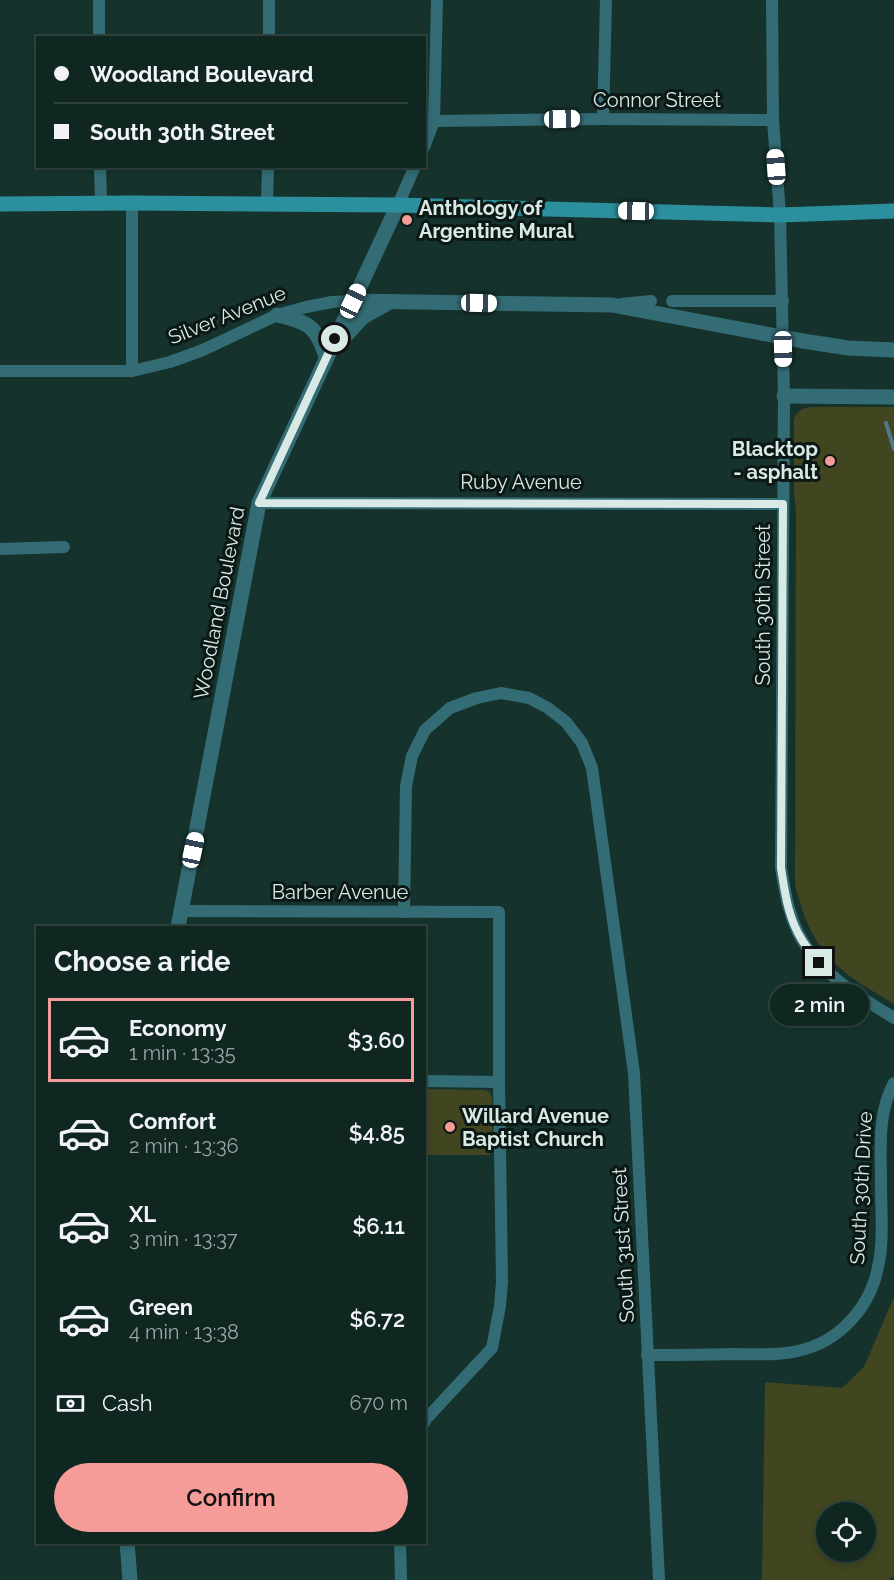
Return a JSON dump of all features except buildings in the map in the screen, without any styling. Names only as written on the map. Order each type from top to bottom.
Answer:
[{"type":"main road","points":[[0,204],[398,205],[780,214],[894,211]]},
{"type":"street","points":[[99,0],[99,36]]},
{"type":"street","points":[[268,36],[269,0]]},
{"type":"street","points":[[426,142],[434,121],[437,0]]},
{"type":"street","points":[[603,119],[606,0]]},
{"type":"street","name":"South 30th Street","points":[[772,0],[773,120],[780,214],[784,396],[781,868],[785,898],[792,920],[802,940],[819,963],[854,994],[894,1018]]},
{"type":"street","name":"Connor Street","points":[[434,121],[773,120]]},
{"type":"street","points":[[100,168],[100,203]]},
{"type":"street","points":[[267,204],[268,168]]},
{"type":"street","points":[[398,205],[415,168]]},
{"type":"street","points":[[132,203],[132,371]]},
{"type":"street","name":"Woodland Boulevard","points":[[178,926],[259,503],[398,205]]},
{"type":"street","name":"Silver Avenue","points":[[0,371],[132,371],[170,362],[203,350],[277,315],[332,302],[612,305],[651,301]]},
{"type":"street","points":[[672,301],[783,301]]},
{"type":"street","points":[[277,315],[305,322],[316,333],[326,357],[363,316],[391,302]]},
{"type":"street","points":[[612,305],[803,341],[848,348],[894,350]]},
{"type":"street","points":[[784,396],[894,397]]},
{"type":"street","name":"Ruby Avenue","points":[[259,503],[783,504]]},
{"type":"street","points":[[0,549],[64,547]]},
{"type":"street","name":"South 31st Street","points":[[404,912],[406,786],[412,756],[425,730],[450,708],[477,698],[501,693],[529,698],[548,708],[566,722],[582,743],[592,768],[634,1073],[659,1580]]},
{"type":"street","name":"Barber Avenue","points":[[180,911],[500,912],[499,1082]]},
{"type":"street","points":[[426,1081],[499,1082],[502,1282],[492,1348],[426,1419]]},
{"type":"street","name":"South 30th Drive","points":[[647,1355],[773,1354],[797,1351],[817,1346],[839,1332],[853,1319],[873,1287],[879,1266],[881,1132],[884,1111],[894,1083]]},
{"type":"street","points":[[127,1544],[130,1580]]},
{"type":"street","points":[[400,1544],[401,1580]]},
{"type":"green space","points":[[812,407],[894,407],[894,1004],[865,987],[830,959],[811,930],[795,885],[796,509],[794,419],[801,410]]},
{"type":"green space","points":[[426,1089],[485,1090],[489,1092],[492,1098],[493,1151],[489,1155],[426,1155]]},
{"type":"green space","points":[[894,1297],[894,1576],[888,1580],[762,1580],[765,1382],[842,1388],[864,1367]]},
{"type":"waterway","points":[[886,423],[894,449]]},
{"type":"place","name":"Anthology of Argentine Mural","points":[[407,220]]},
{"type":"place","name":"Blacktop - asphalt","points":[[830,461]]},
{"type":"place","name":"Willard Avenue Baptist Church","points":[[450,1127]]},
{"type":"route","points":[[335,339],[259,503],[783,504],[781,868],[785,898],[792,920],[802,940],[819,963]]}]
